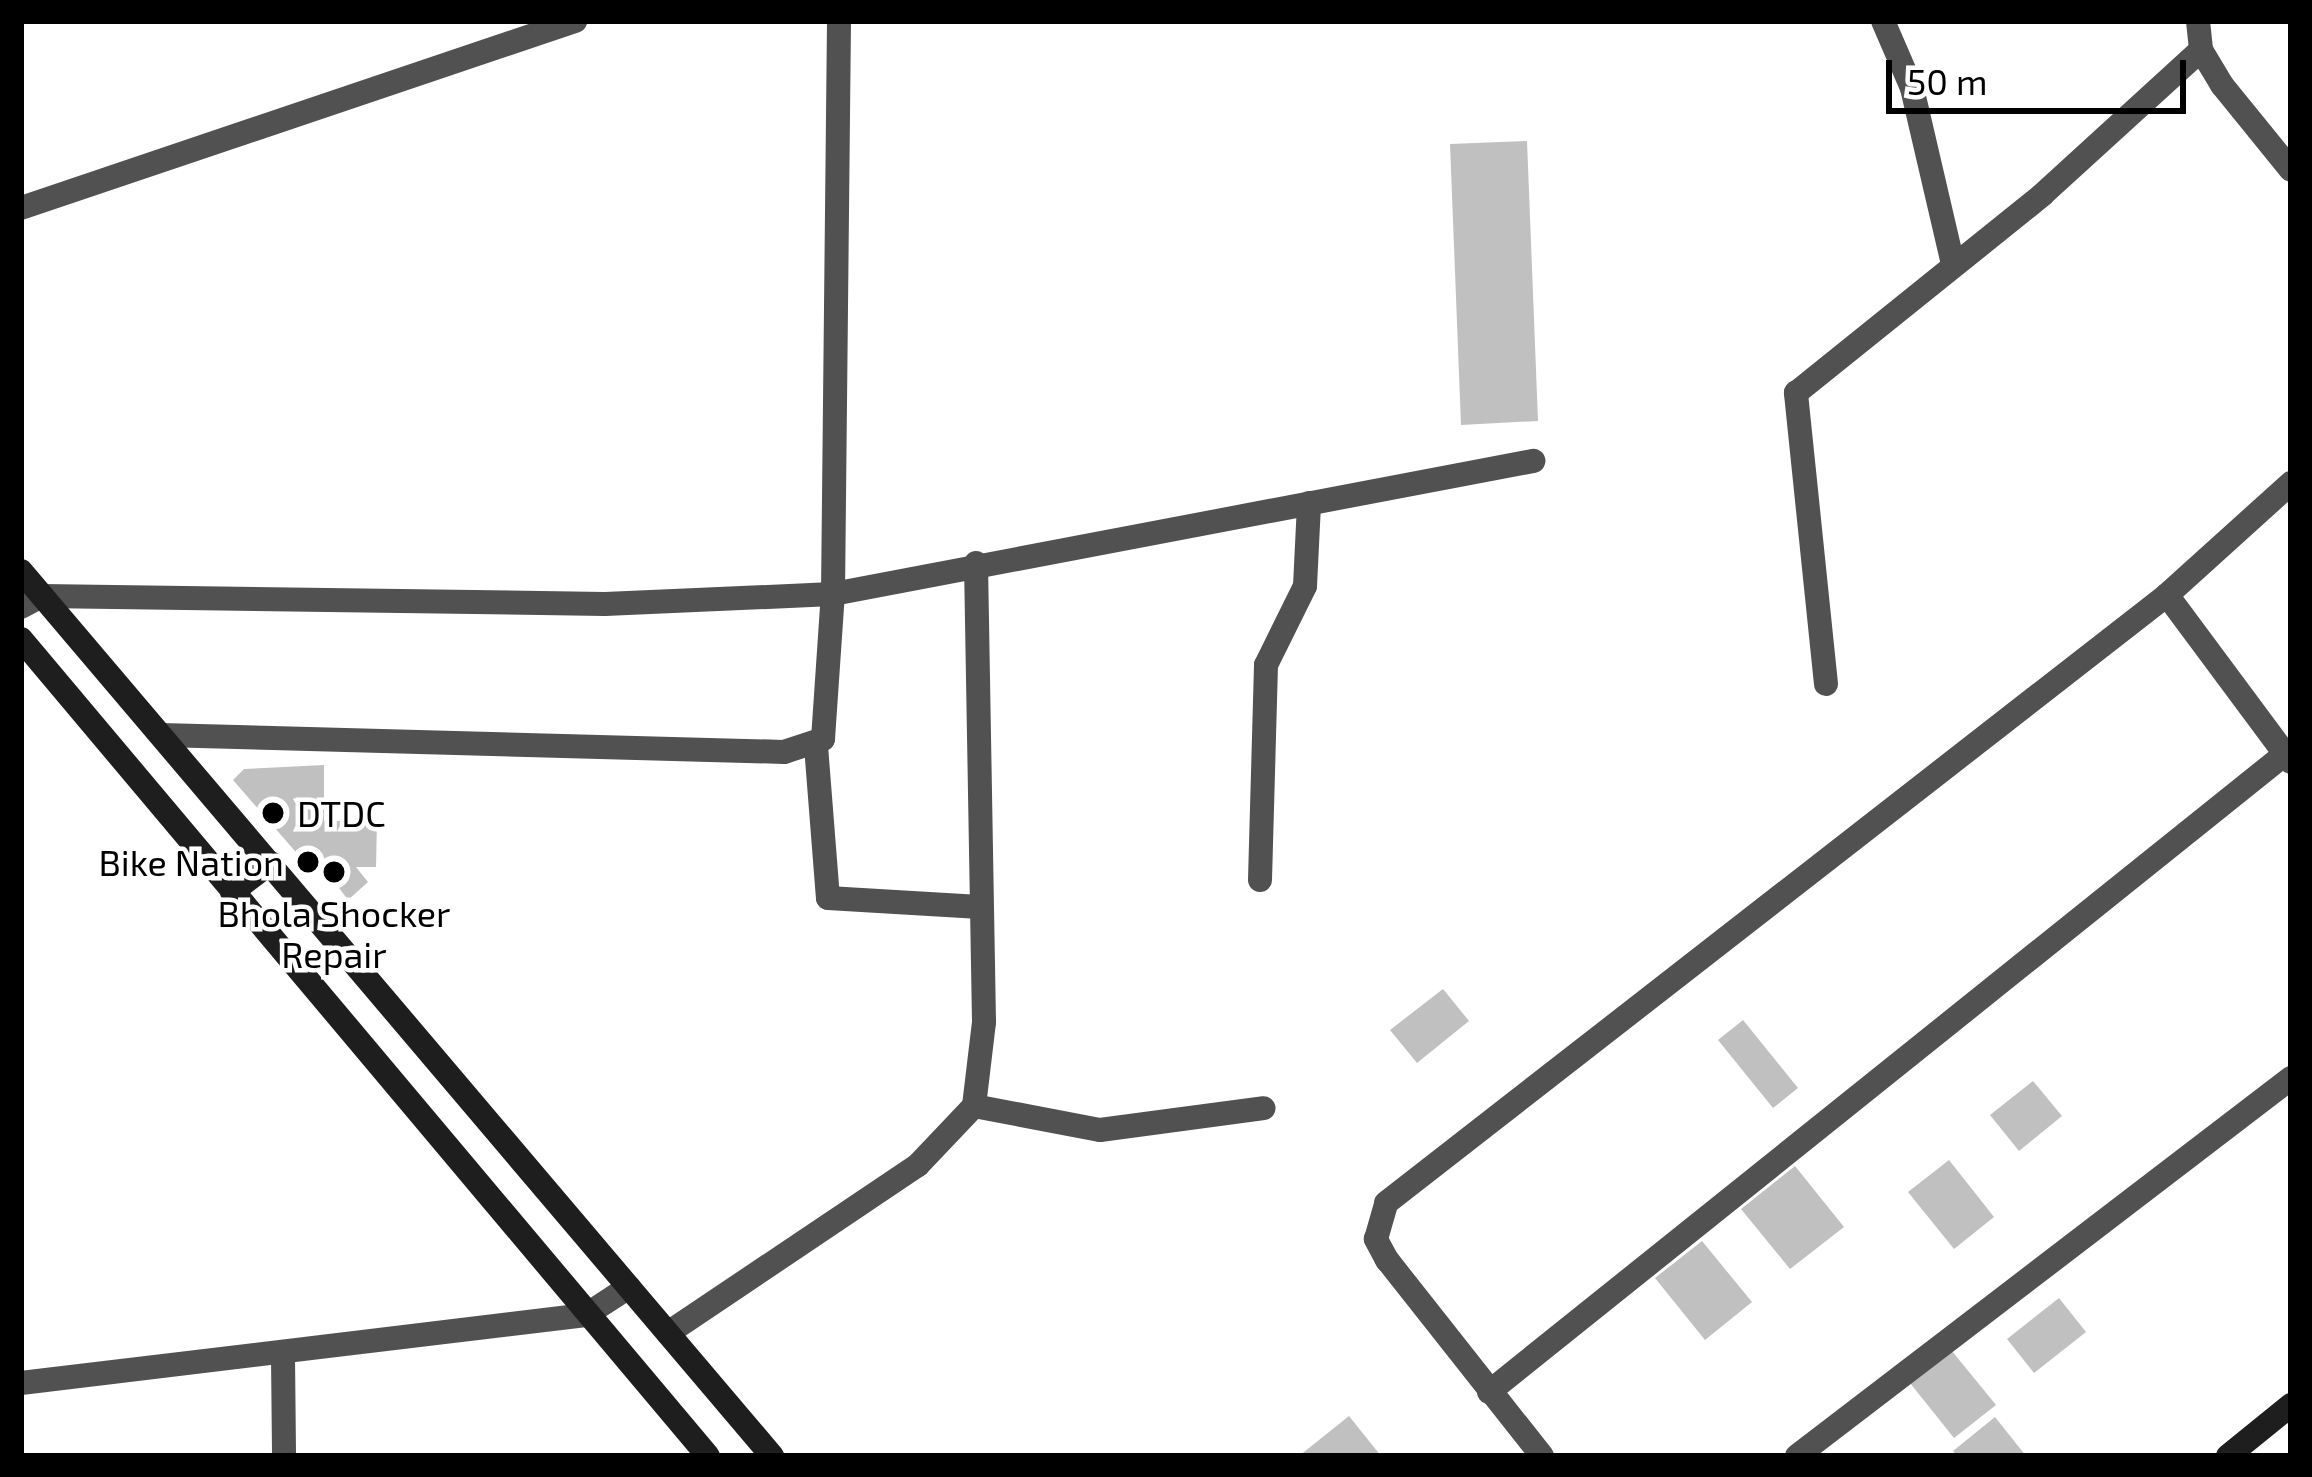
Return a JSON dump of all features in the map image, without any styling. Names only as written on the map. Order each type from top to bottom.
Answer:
[{"type":"main road","points":[[21,571],[32,601],[161,735],[772,1456]]},
{"type":"main road","points":[[21,639],[708,1456]]},
{"type":"main road","points":[[232,892],[270,863]]},
{"type":"main road","points":[[2228,1456],[2291,1405]]},
{"type":"street","points":[[21,206],[575,21]]},
{"type":"street","points":[[839,21],[833,594],[826,729],[816,746],[828,898],[980,907]]},
{"type":"street","points":[[1883,21],[1912,88],[1953,264]]},
{"type":"street","points":[[2198,21],[2201,50],[2291,170]]},
{"type":"street","points":[[1826,684],[1796,393],[2042,195],[2201,50]]},
{"type":"street","points":[[32,601],[605,604],[833,594],[976,563],[1533,461]]},
{"type":"street","points":[[1542,1456],[1376,1239],[1376,1221],[1402,1185],[2167,595],[2291,483]]},
{"type":"street","points":[[1260,880],[1266,665],[1305,586],[1309,502]]},
{"type":"street","points":[[668,1333],[918,1165],[974,1106],[984,1022],[976,563]]},
{"type":"street","points":[[1489,1392],[2288,758],[2167,595]]},
{"type":"street","points":[[161,735],[784,752],[816,746]]},
{"type":"street","points":[[1797,1456],[2291,1078]]},
{"type":"street","points":[[974,1106],[1100,1130],[1264,1108]]},
{"type":"street","points":[[21,1383],[283,1357],[586,1315],[629,1287]]},
{"type":"street","points":[[283,1357],[284,1456]]},
{"type":"building","points":[[1527,141],[1538,421],[1461,425],[1450,144]]},
{"type":"building","points":[[324,765],[324,821],[377,821],[376,867],[356,867],[368,882],[348,900],[323,866],[314,873],[233,780],[244,769]]},
{"type":"building","points":[[1443,989],[1469,1021],[1417,1063],[1390,1030]]},
{"type":"building","points":[[1743,1020],[1798,1088],[1773,1108],[1718,1040]]},
{"type":"building","points":[[2033,1081],[2062,1116],[2019,1151],[1990,1115]]},
{"type":"building","points":[[1949,1160],[1994,1217],[1954,1249],[1908,1192]]},
{"type":"building","points":[[1795,1166],[1844,1227],[1790,1269],[1741,1209]]},
{"type":"building","points":[[1702,1241],[1752,1302],[1705,1340],[1655,1278]]},
{"type":"building","points":[[2059,1298],[2086,1332],[2034,1373],[2007,1339]]},
{"type":"building","points":[[1947,1345],[1996,1405],[1954,1438],[1906,1378]]},
{"type":"building","points":[[1349,1416],[1381,1456],[1299,1456]]},
{"type":"building","points":[[1995,1417],[2026,1456],[1957,1456],[1953,1451]]},
{"type":"place","name":"DTDC","points":[[273,813]]},
{"type":"place","name":"Bike Nation","points":[[308,862]]},
{"type":"place","name":"Bhola Shocker Repair","points":[[334,872]]}]
